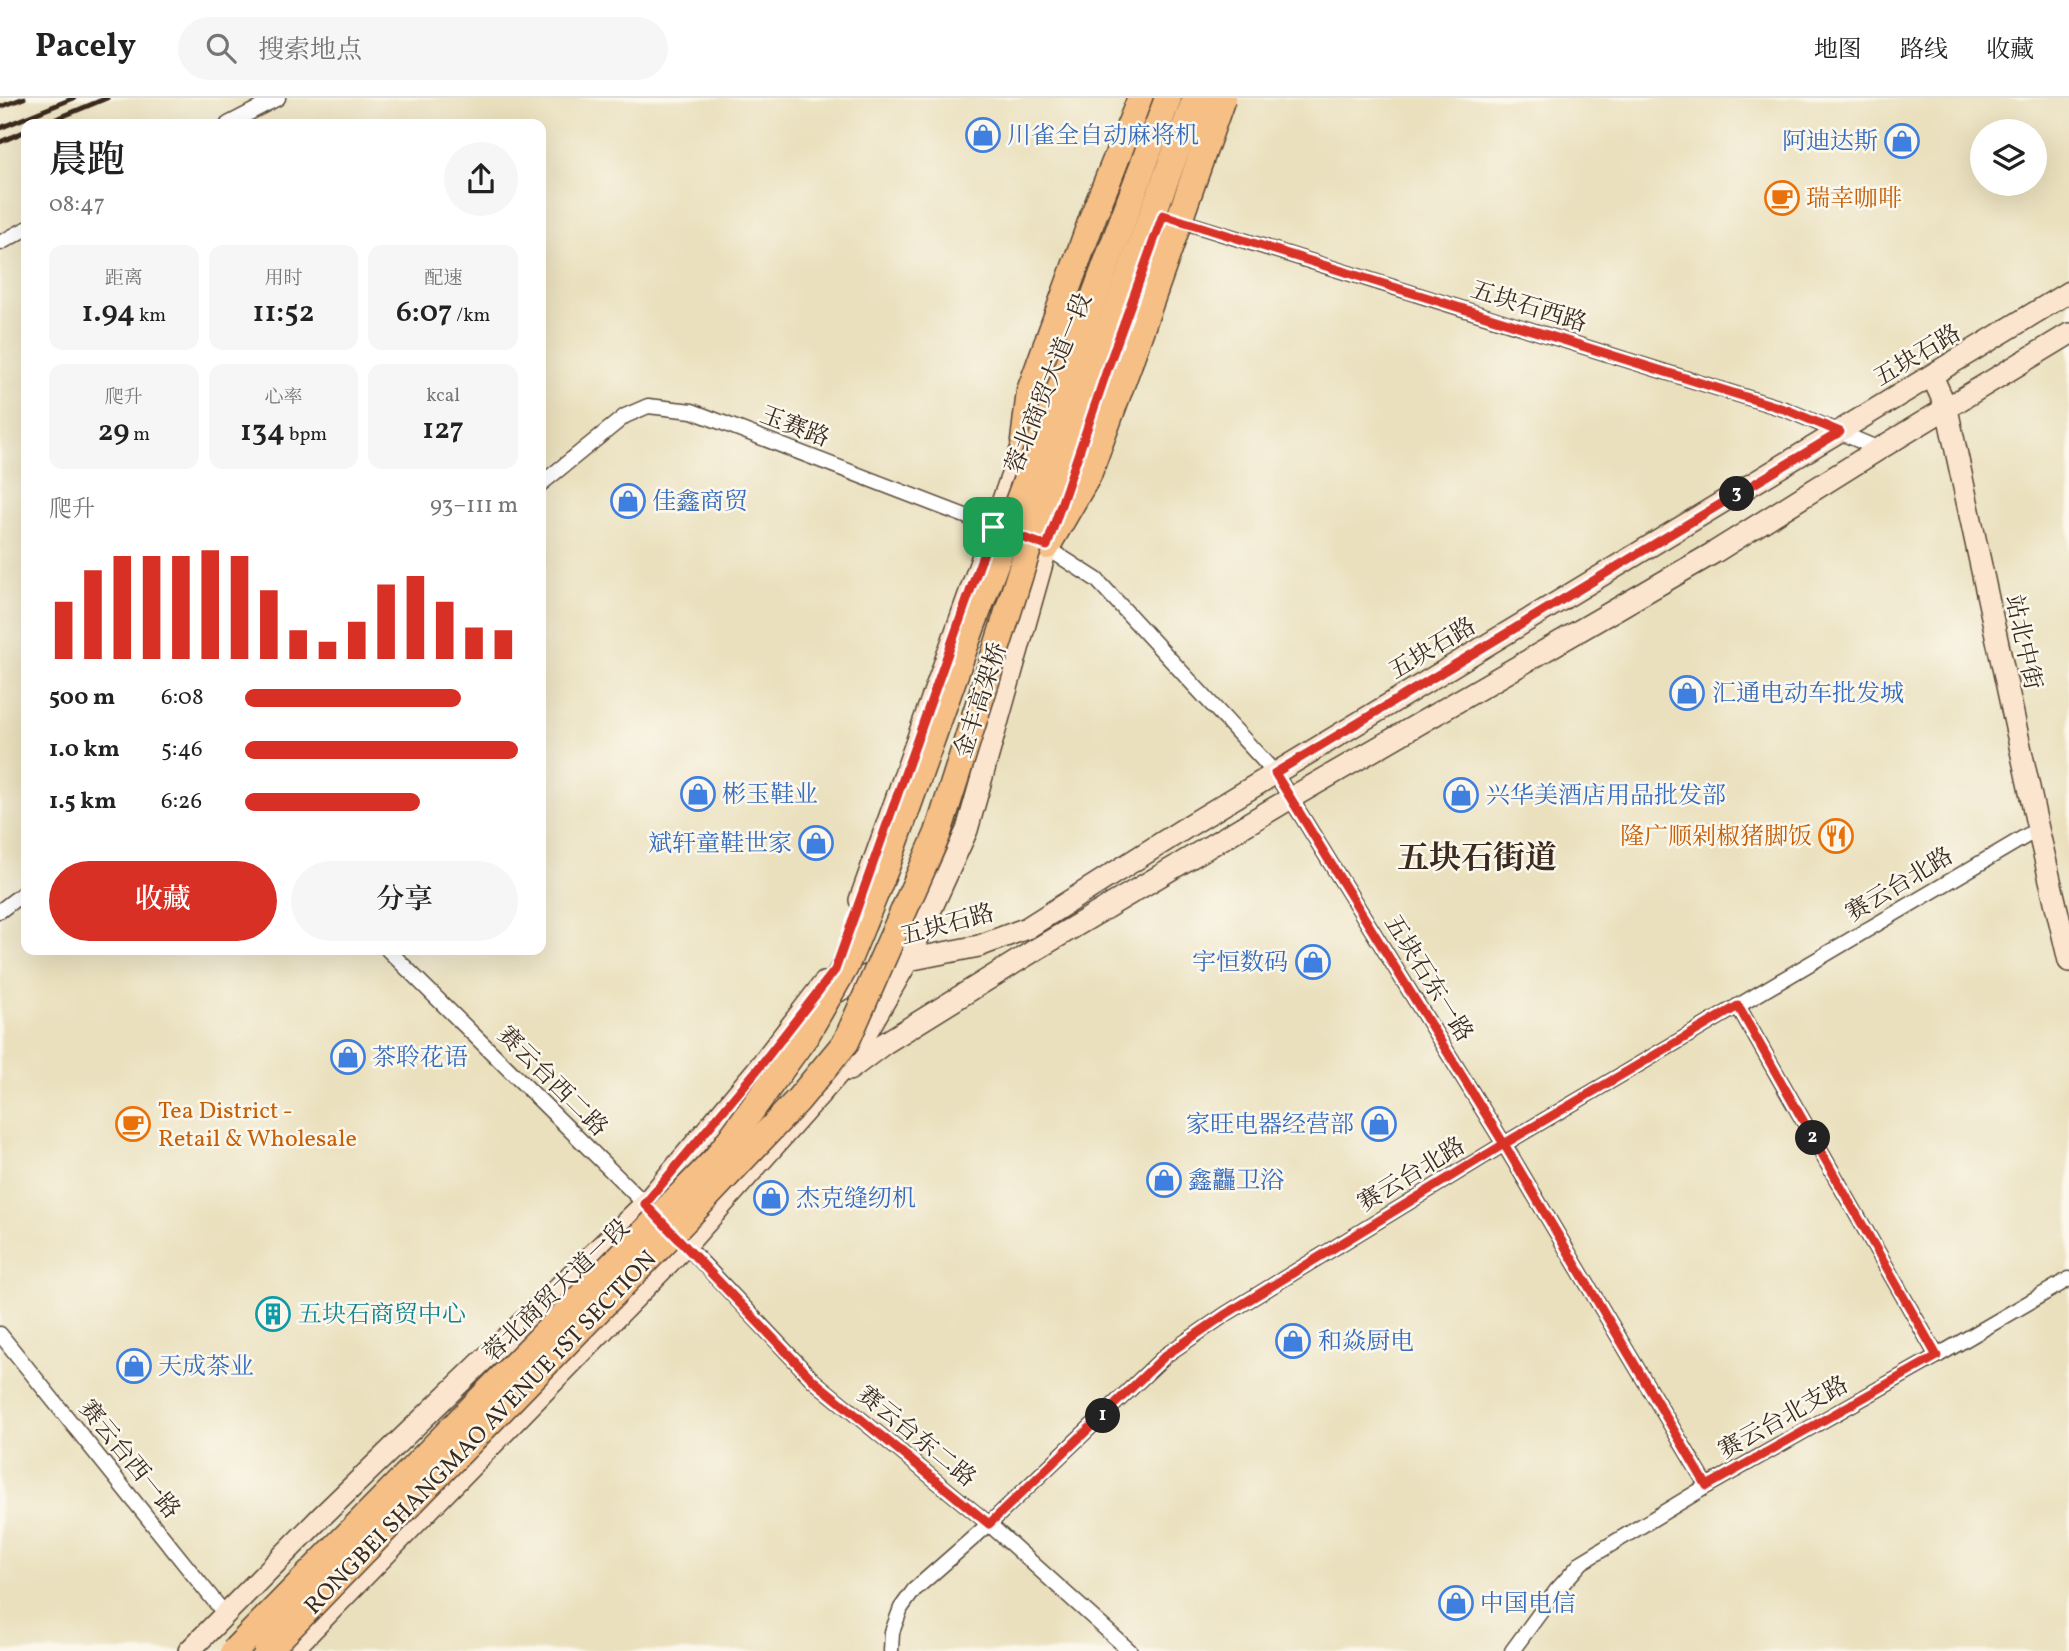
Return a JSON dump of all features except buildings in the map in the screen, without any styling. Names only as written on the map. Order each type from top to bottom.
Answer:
[{"type":"highway","points":[[1024,442],[1030,391],[1094,214],[1141,98]]},
{"type":"highway","name":"金丰高架桥","points":[[661,1230],[738,1130],[806,1035],[845,967],[886,867],[971,629],[1168,98]]},
{"type":"highway","name":"金丰高架桥","points":[[661,1230],[798,1100],[846,1042],[938,833],[1033,534],[1196,98]]},
{"type":"highway","points":[[1047,546],[1088,475],[1222,98]]},
{"type":"highway","name":"蓉北商贸大道一段","points":[[234,1651],[661,1230]]},
{"type":"highway","name":"RONGBEI SHANGMAO AVENUE 1ST SECTION","points":[[267,1651],[661,1230]]},
{"type":"main road","name":"蓉北商贸大道一段","points":[[291,1651],[661,1230],[681,1164],[835,970],[1024,442],[1111,226],[1158,98]]},
{"type":"main road","name":"蓉北商贸大道一段","points":[[189,1651],[321,1517],[831,1084],[851,1059],[908,960],[967,830],[1047,546],[1107,370],[1206,98]]},
{"type":"main road","name":"五块石路","points":[[805,1010],[859,979],[908,960],[979,946],[1027,928],[1275,773],[2069,292]]},
{"type":"main road","points":[[831,1084],[885,1044],[1035,950],[1715,552],[2069,334]]},
{"type":"main road","name":"站北中街","points":[[1932,376],[1947,409],[2069,961]]},
{"type":"main road","points":[[224,1613],[255,1651]]},
{"type":"street","points":[[238,119],[278,98]]},
{"type":"street","name":"五块石西路","points":[[1163,215],[1773,405],[1879,449]]},
{"type":"street","points":[[0,243],[21,232]]},
{"type":"street","name":"玉赛路","points":[[546,480],[625,416],[648,406],[692,411],[1047,546]]},
{"type":"street","name":"五块石东一路","points":[[1047,546],[1097,580],[1275,773],[1504,1144],[1707,1486]]},
{"type":"street","name":"赛云台北路","points":[[891,1651],[892,1632],[901,1608],[914,1590],[989,1524],[1166,1355],[1226,1314],[1504,1144],[2038,829]]},
{"type":"street","points":[[0,911],[21,895]]},
{"type":"street","name":"赛云台西二路","points":[[393,955],[661,1230]]},
{"type":"street","points":[[1738,1006],[1937,1356]]},
{"type":"street","name":"赛云台东二路","points":[[661,1230],[813,1380],[989,1524],[1130,1651]]},
{"type":"street","name":"赛云台北支路","points":[[1512,1651],[1556,1591],[1582,1562],[1707,1486],[2069,1279]]},
{"type":"street","name":"赛云台西一路","points":[[0,1334],[224,1613]]},
{"type":"railway","points":[[0,107],[24,98]]},
{"type":"railway","points":[[22,119],[74,98]]},
{"type":"railway","points":[[56,119],[107,98]]},
{"type":"railway","points":[[0,128],[21,119]]},
{"type":"railway","points":[[0,142],[21,133]]},
{"type":"place","name":"川雀全自动麻将机","points":[[983,135]]},
{"type":"place","name":"阿迪达斯","points":[[1902,141]]},
{"type":"place","name":"瑞幸咖啡","points":[[1782,198]]},
{"type":"place","name":"佳鑫商贸","points":[[628,501]]},
{"type":"place","name":"汇通电动车批发城","points":[[1687,693]]},
{"type":"place","name":"彬玉鞋业","points":[[698,794]]},
{"type":"place","name":"兴华美酒店用品批发部","points":[[1461,795]]},
{"type":"place","name":"隆广顺剁椒猪脚饭","points":[[1836,836]]},
{"type":"place","name":"斌轩童鞋世家","points":[[816,843]]},
{"type":"place","name":"宇恒数码","points":[[1313,962]]},
{"type":"place","name":"茶聆花语","points":[[348,1057]]},
{"type":"place","name":"Tea District - Retail & Wholesale","points":[[133,1124]]},
{"type":"place","name":"家旺电器经营部","points":[[1379,1124]]},
{"type":"place","name":"鑫龘卫浴","points":[[1164,1180]]},
{"type":"place","name":"杰克缝纫机","points":[[771,1198]]},
{"type":"place","name":"五块石商贸中心","points":[[273,1314]]},
{"type":"place","name":"和焱厨电","points":[[1293,1341]]},
{"type":"place","name":"天成茶业","points":[[134,1366]]},
{"type":"place","name":"中国电信","points":[[1456,1603]]},
{"type":"district","name":"五块石街道","points":[[1477,857]]},
{"type":"route","points":[[993,527],[835,970],[681,1164],[645,1204],[813,1380],[989,1524],[1166,1355],[1226,1314],[1504,1144],[1707,1486],[1937,1356],[1738,1006],[1504,1144],[1275,773],[1840,432],[1787,410],[1163,215],[1047,546],[993,527]]}]
